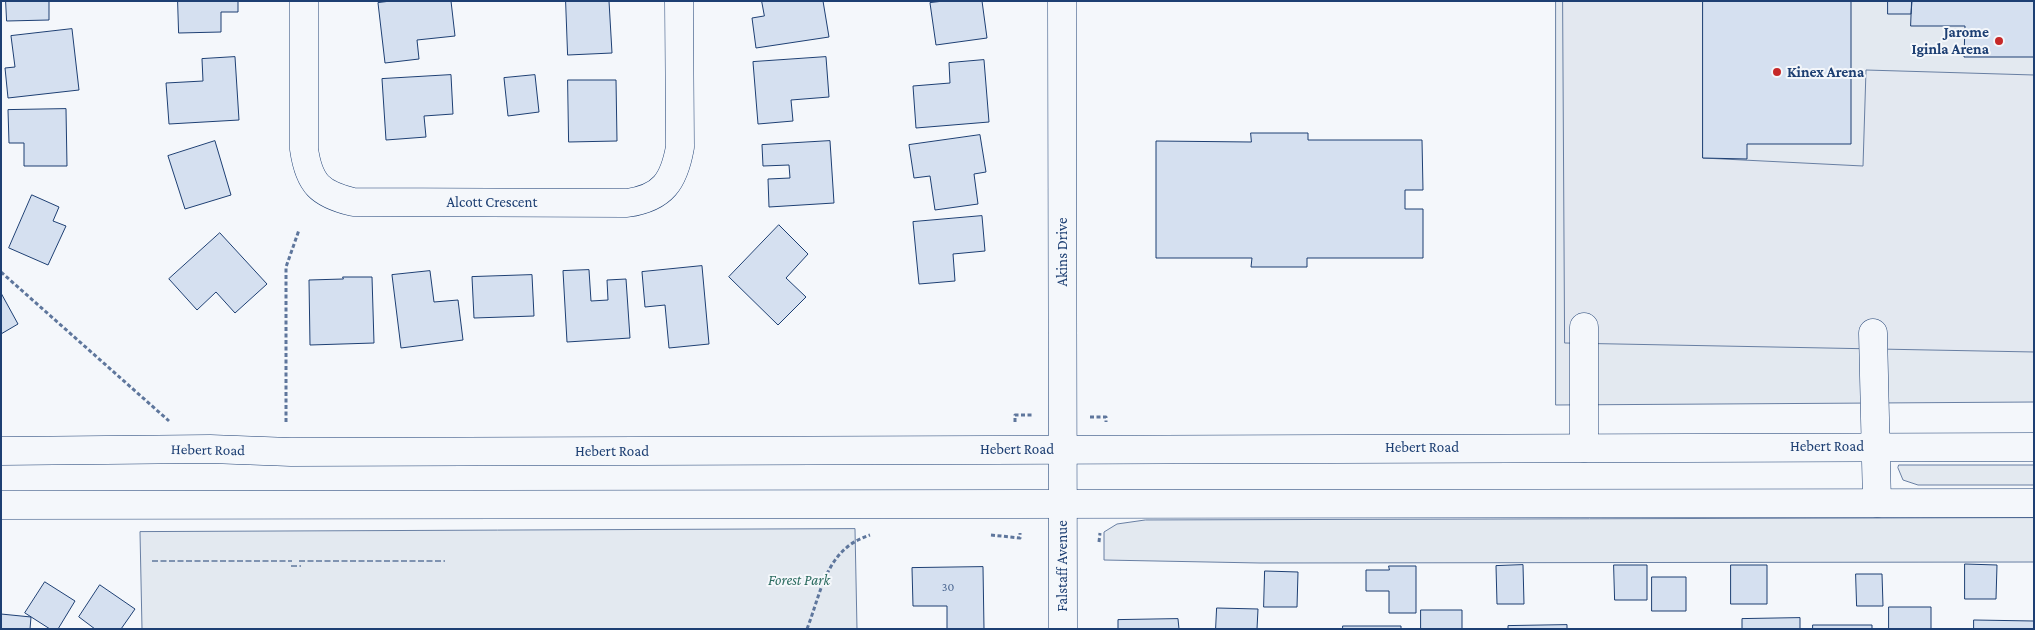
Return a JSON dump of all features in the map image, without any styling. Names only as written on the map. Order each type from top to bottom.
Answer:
[{"type":"main road","name":"Alcott Crescent","points":[[304,1],[304,149],[308,170],[320,190],[329,195],[353,202],[627,203],[641,201],[653,196],[670,181],[677,166],[680,147],[679,1]]},
{"type":"main road","name":"Akins Drive","points":[[1062,1],[1062,503]]},
{"type":"main road","points":[[1584,327],[1584,448]]},
{"type":"main road","points":[[1873,333],[1877,503]]},
{"type":"main road","name":"Hebert Road","points":[[1,451],[2034,447]]},
{"type":"main road","name":"Falstaff Avenue","points":[[1062,503],[1063,629]]},
{"type":"main road","points":[[1,504],[2034,503]]},
{"type":"path","points":[[286,422],[286,267],[299,230]]},
{"type":"path","points":[[1,272],[170,421]]},
{"type":"path","points":[[807,629],[823,584],[836,556],[851,543],[869,535],[878,534]]},
{"type":"path","points":[[982,535],[1020,538]]},
{"type":"green space","points":[[1556,1],[2034,1],[2034,402],[1556,405]]},
{"type":"green space","points":[[1899,465],[2034,465],[2034,485],[1918,485],[1903,480],[1898,468]]},
{"type":"green space","points":[[2034,518],[2034,562],[1260,563],[1104,560],[1104,532],[1117,524],[1145,520]]},
{"type":"green space","name":"Forest Park","points":[[855,529],[857,629],[142,629],[140,532]]},
{"type":"shaded area","points":[[1563,1],[1703,1],[1703,158],[1863,166],[1866,70],[2034,75],[2034,352],[1565,343]]},
{"type":"building","points":[[6,1],[49,1],[49,20],[7,21]]},
{"type":"building","points":[[178,1],[238,1],[238,12],[221,12],[221,32],[179,33]]},
{"type":"building","points":[[391,1],[451,1],[455,36],[417,40],[419,59],[385,63],[378,3]]},
{"type":"building","points":[[566,1],[609,1],[612,53],[568,55]]},
{"type":"building","points":[[762,1],[823,1],[829,37],[756,48],[752,18],[764,16]]},
{"type":"building","points":[[982,1],[987,38],[936,45],[930,3]]},
{"type":"building","name":"Kinex Arena","points":[[1703,1],[1851,1],[1851,144],[1747,144],[1747,159],[1703,158]]},
{"type":"building","points":[[1888,1],[1912,1],[1911,14],[1888,14]]},
{"type":"building","name":"Jarome Iginla Arena","points":[[1912,1],[2034,1],[2034,57],[1964,57],[1965,26],[1911,26]]},
{"type":"building","points":[[72,29],[79,90],[8,98],[5,68],[15,67],[11,36]]},
{"type":"building","points":[[235,57],[239,120],[169,124],[166,83],[203,81],[202,59]]},
{"type":"building","points":[[826,57],[829,97],[791,100],[793,121],[758,124],[753,62]]},
{"type":"building","points":[[984,60],[989,122],[916,128],[913,86],[950,83],[949,63]]},
{"type":"building","points":[[451,75],[453,114],[424,116],[426,137],[386,140],[382,79]]},
{"type":"building","points":[[535,75],[539,112],[508,116],[504,78]]},
{"type":"building","points":[[568,80],[616,80],[617,141],[569,142]]},
{"type":"building","points":[[66,109],[67,166],[24,166],[24,143],[9,143],[8,110]]},
{"type":"building","points":[[1251,133],[1308,133],[1308,140],[1422,140],[1423,190],[1405,190],[1405,209],[1423,209],[1423,258],[1307,258],[1307,267],[1251,267],[1252,258],[1156,258],[1156,141],[1251,142]]},
{"type":"building","points":[[980,135],[986,172],[974,174],[978,204],[935,210],[930,176],[914,178],[909,145]]},
{"type":"building","points":[[215,141],[231,195],[185,209],[168,156]]},
{"type":"building","points":[[830,141],[834,203],[769,207],[768,179],[790,178],[789,165],[763,166],[762,145]]},
{"type":"building","points":[[32,195],[59,207],[53,221],[66,226],[48,265],[9,248]]},
{"type":"building","points":[[982,216],[985,251],[953,254],[955,281],[919,284],[913,222]]},
{"type":"building","points":[[779,225],[808,254],[786,278],[806,297],[778,325],[729,277]]},
{"type":"building","points":[[220,233],[267,284],[235,313],[216,292],[197,310],[169,279]]},
{"type":"building","points":[[702,266],[709,344],[669,348],[665,305],[645,307],[642,272]]},
{"type":"building","points":[[589,270],[591,301],[608,300],[607,280],[626,279],[630,338],[567,342],[563,271]]},
{"type":"building","points":[[430,271],[434,302],[458,300],[463,340],[401,348],[392,275]]},
{"type":"building","points":[[532,275],[534,316],[474,318],[472,277]]},
{"type":"building","points":[[343,277],[372,277],[374,343],[310,345],[309,280],[343,279]]},
{"type":"building","points":[[1,293],[18,324],[1,334]]},
{"type":"building","points":[[1965,564],[1997,565],[1996,599],[1965,599]]},
{"type":"building","points":[[1523,565],[1524,604],[1497,604],[1496,566]]},
{"type":"building","points":[[1614,565],[1647,565],[1647,600],[1615,600]]},
{"type":"building","points":[[1731,565],[1767,565],[1767,604],[1731,604]]},
{"type":"building","points":[[1389,566],[1416,566],[1416,613],[1389,613],[1389,591],[1366,591],[1366,570],[1389,570]]},
{"type":"building","points":[[983,567],[984,629],[947,629],[947,606],[913,606],[912,568]]},
{"type":"building","points":[[1265,571],[1298,572],[1297,607],[1264,607]]},
{"type":"building","points":[[1856,574],[1882,574],[1883,606],[1857,606]]},
{"type":"building","points":[[1652,577],[1686,577],[1686,611],[1652,611]]},
{"type":"building","points":[[45,582],[75,601],[58,629],[50,629],[25,613]]},
{"type":"building","points":[[100,585],[135,609],[121,629],[95,629],[79,617]]},
{"type":"building","points":[[1889,607],[1931,607],[1931,629],[1889,629]]},
{"type":"building","points":[[1217,608],[1258,609],[1257,629],[1216,629]]},
{"type":"building","points":[[1421,610],[1462,610],[1462,629],[1421,629]]},
{"type":"building","points":[[1,614],[31,617],[30,629],[1,629]]},
{"type":"building","points":[[1800,618],[1800,629],[1742,629],[1742,619]]},
{"type":"building","points":[[1178,619],[1179,629],[1118,629],[1118,620]]},
{"type":"building","points":[[1974,620],[2034,621],[2034,629],[1974,629]]},
{"type":"building","points":[[1567,625],[1567,629],[1508,629],[1508,626]]},
{"type":"building","points":[[1813,625],[1872,625],[1872,629],[1813,629]]},
{"type":"building","points":[[1343,626],[1401,626],[1401,629],[1343,629]]},
{"type":"fence","points":[[152,561],[292,561]]},
{"type":"fence","points":[[299,561],[445,561]]},
{"type":"fence","points":[[291,566],[301,566]]},
{"type":"place","name":"Jarome Iginla Arena","points":[[1999,41]]},
{"type":"place","name":"Kinex Arena","points":[[1777,72]]}]
